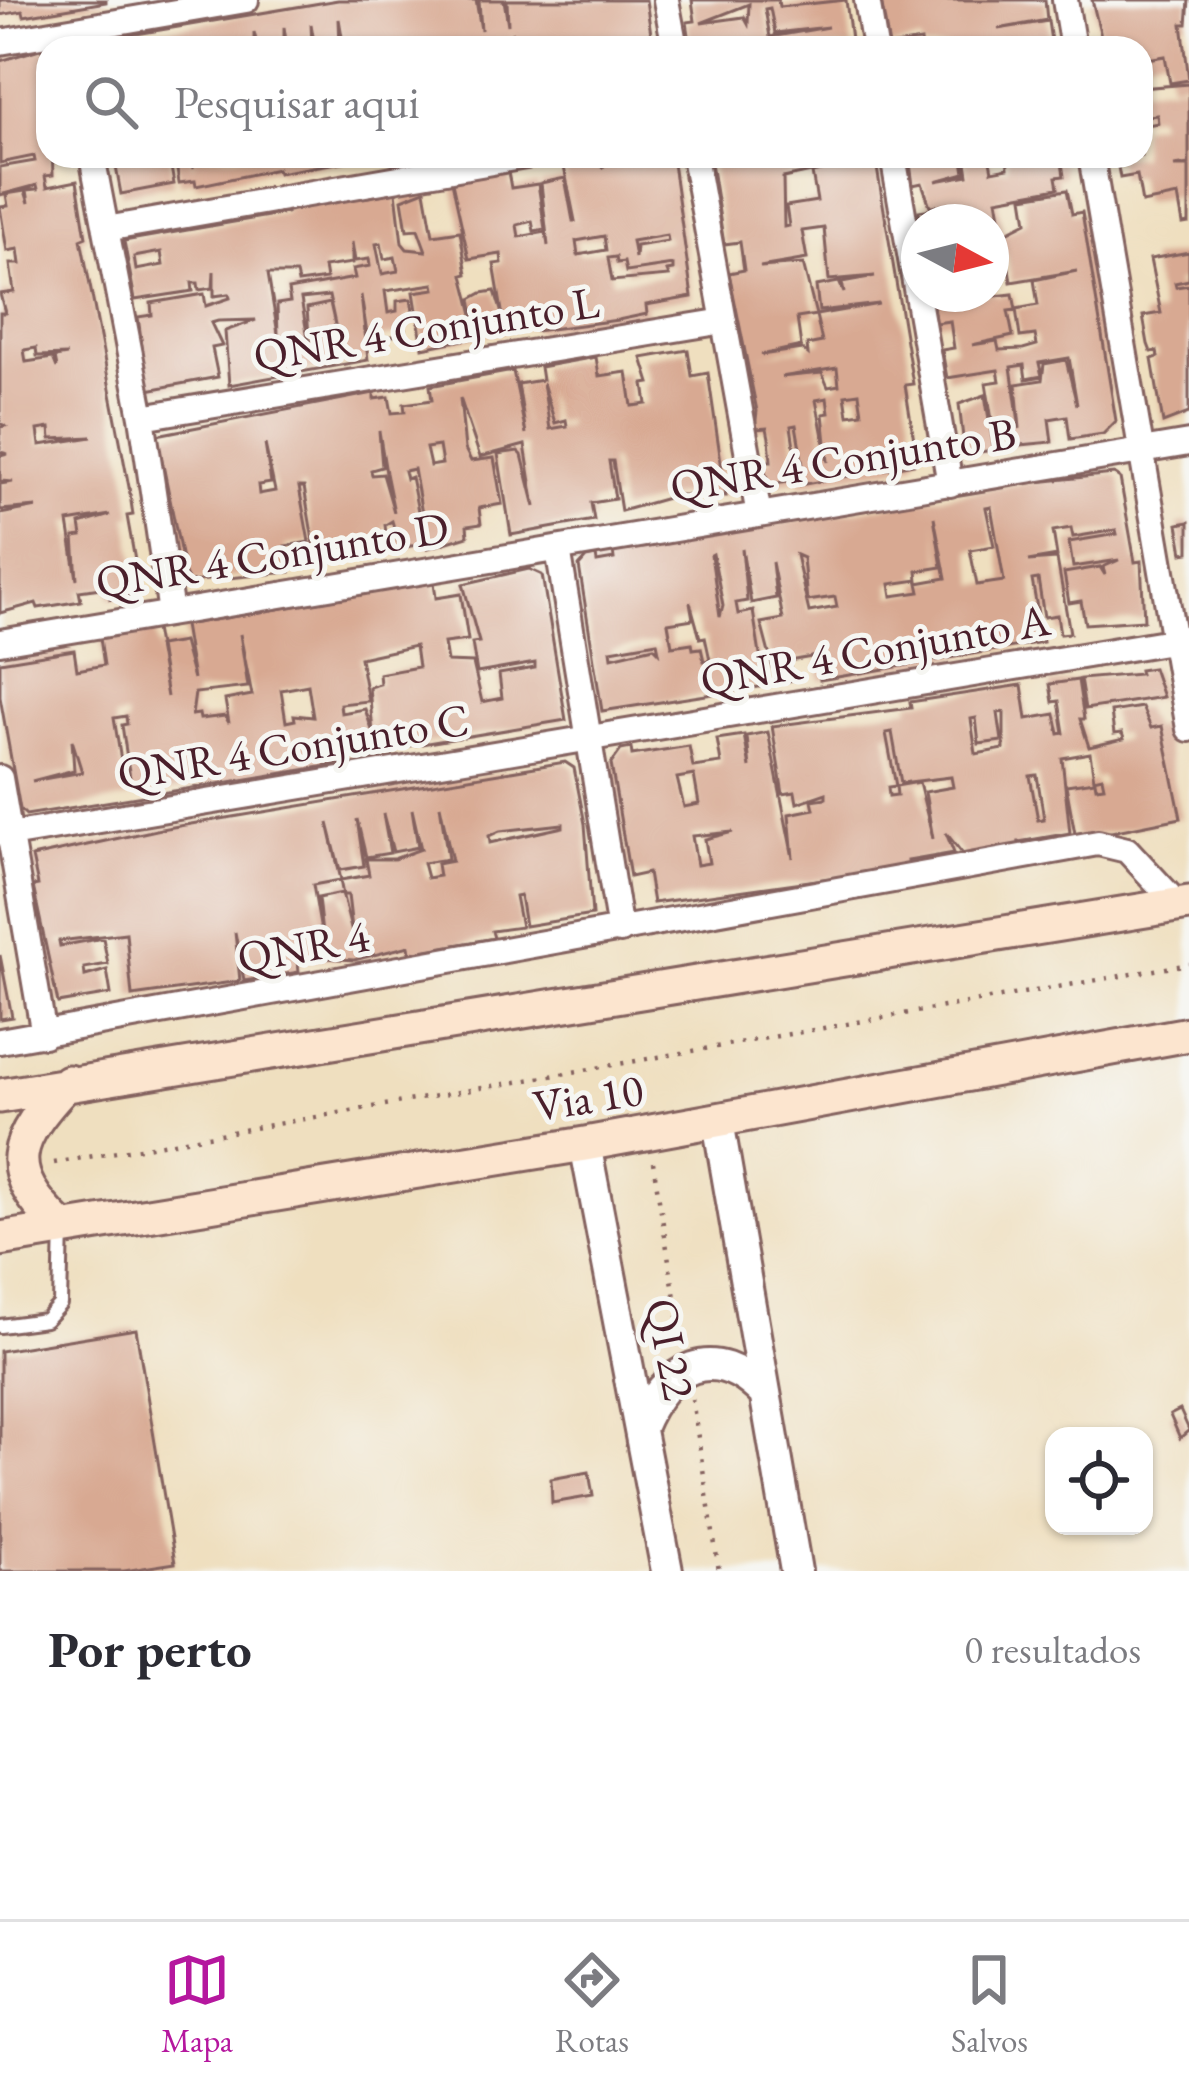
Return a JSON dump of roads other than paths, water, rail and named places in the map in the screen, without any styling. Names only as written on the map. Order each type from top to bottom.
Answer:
[{"type":"main road","points":[[0,1096],[1183,904]]},
{"type":"main road","name":"Via 10","points":[[0,1238],[585,1144],[1189,1034]]},
{"type":"main road","points":[[62,1228],[31,1200],[16,1169],[23,1136],[68,1082]]},
{"type":"street","points":[[83,36],[245,0]]},
{"type":"street","points":[[666,0],[673,36]]},
{"type":"street","points":[[867,0],[873,36]]},
{"type":"street","points":[[1065,0],[1071,36]]},
{"type":"street","points":[[0,42],[36,40]]},
{"type":"street","points":[[94,168],[142,417],[171,614]]},
{"type":"street","points":[[106,230],[458,168]]},
{"type":"street","points":[[696,168],[759,515]]},
{"type":"street","points":[[895,168],[950,484]]},
{"type":"street","points":[[1093,168],[1142,452],[1181,639],[1189,729]]},
{"type":"street","name":"QNR 4 Conjunto L","points":[[142,417],[724,321]]},
{"type":"street","name":"QNR 4 Conjunto B","points":[[558,549],[1189,443]]},
{"type":"street","points":[[558,549],[620,932]]},
{"type":"street","name":"QNR 4 Conjunto D","points":[[0,642],[558,549]]},
{"type":"street","name":"QNR 4 Conjunto A","points":[[591,740],[1181,639]]},
{"type":"street","name":"QNR 4 Conjunto C","points":[[10,835],[591,740]]},
{"type":"street","points":[[0,778],[44,1035]]},
{"type":"street","name":"QNR 4","points":[[0,1041],[1098,843],[1127,850],[1183,904]]},
{"type":"street","points":[[718,1120],[796,1571]]},
{"type":"street","name":"QI 22","points":[[585,1144],[667,1571]]},
{"type":"street","points":[[640,1428],[650,1403],[687,1368],[704,1364],[737,1371],[765,1394]]},
{"type":"lane","points":[[0,1326],[45,1321],[60,1304],[62,1228]]}]
